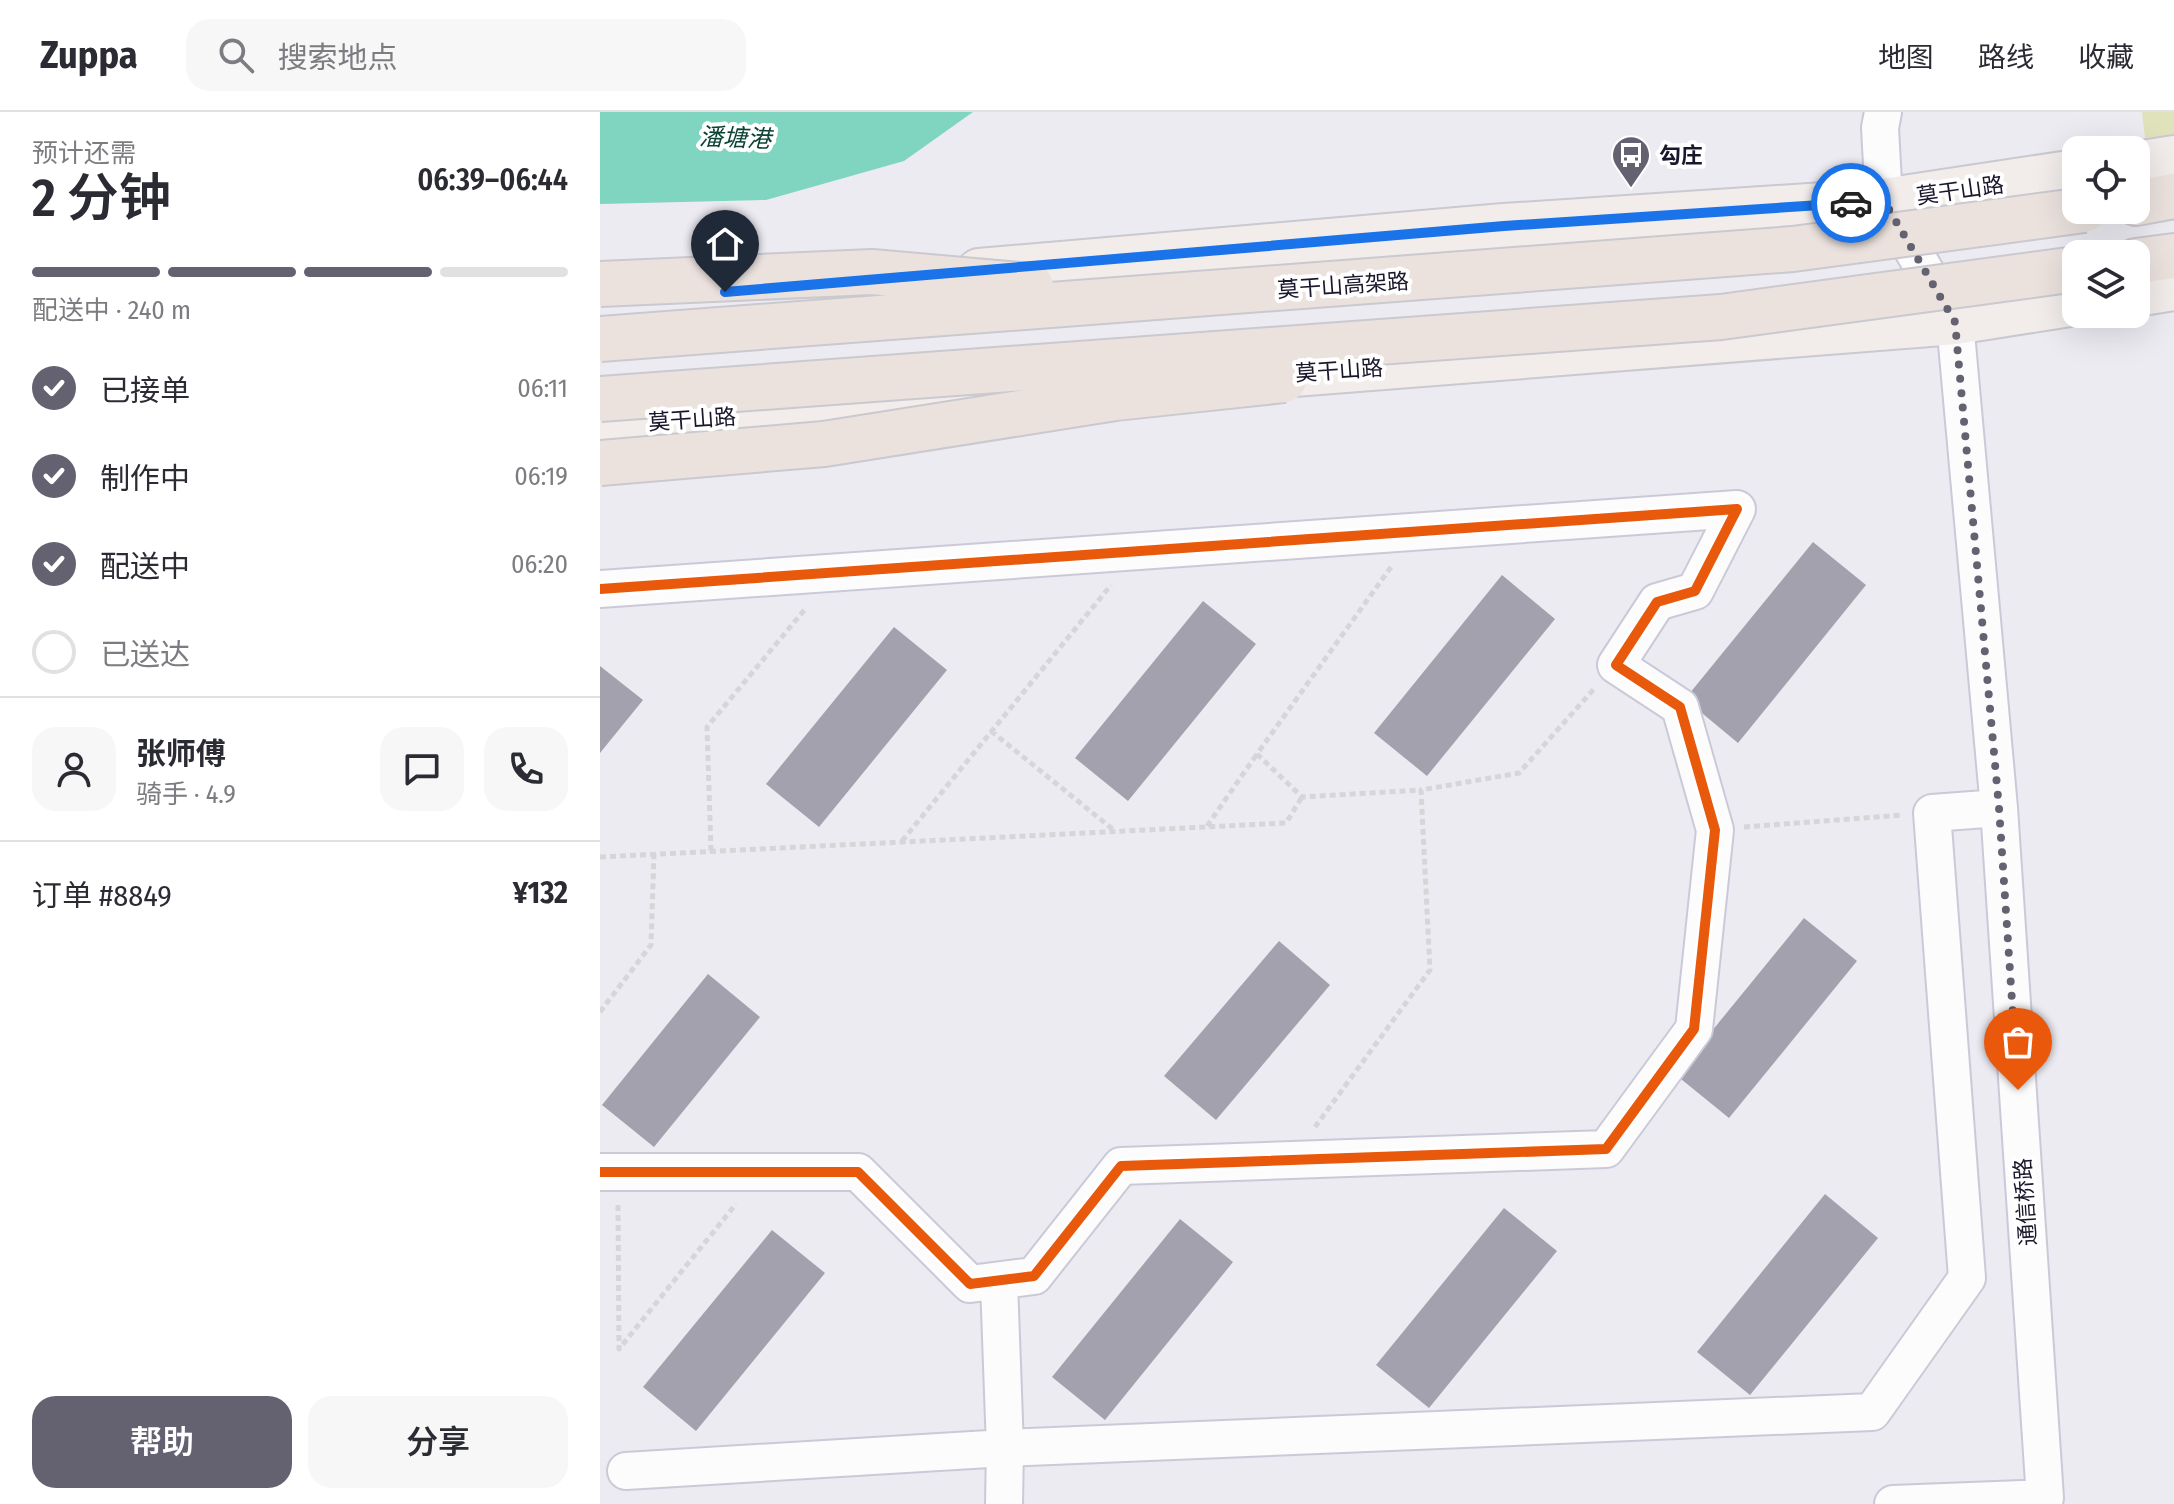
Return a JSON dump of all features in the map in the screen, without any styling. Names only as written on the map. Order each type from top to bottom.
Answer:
[{"type":"highway","points":[[2150,200],[2174,196]]},
{"type":"highway","name":"莫干山高架路","points":[[600,339],[1793,249],[2062,213]]},
{"type":"highway","points":[[2150,259],[2174,256]]},
{"type":"highway","points":[[600,399],[1721,317],[2062,271]]},
{"type":"highway","points":[[600,284],[872,272],[1161,298]]},
{"type":"highway","points":[[600,463],[824,444],[1191,387],[1491,363],[1559,329]]},
{"type":"main road","points":[[2150,162],[2174,158]]},
{"type":"main road","name":"莫干山路","points":[[600,303],[1504,226],[1884,201],[2062,174]]},
{"type":"main road","points":[[2150,292],[2174,288]]},
{"type":"main road","name":"莫干山路","points":[[600,426],[1955,322],[2062,305]]},
{"type":"street","name":"通信桥路","points":[[1883,112],[1880,128],[1884,201],[1955,322],[1999,808],[2045,1498],[1893,1504]]},
{"type":"street","points":[[600,589],[1737,509],[1695,591],[1657,602],[1616,665],[1680,707],[1715,830],[1694,1029],[1606,1149],[1121,1166],[1034,1276],[970,1284],[858,1172],[609,1172]]},
{"type":"street","points":[[626,1471],[1005,1448],[1872,1412],[1967,1278],[1932,813],[1999,808]]},
{"type":"street","points":[[999,1282],[1004,1504]]},
{"type":"path","points":[[1206,827],[1416,532]]},
{"type":"path","points":[[901,842],[1139,552]]},
{"type":"path","points":[[711,851],[707,727],[835,573]]},
{"type":"path","points":[[1257,754],[1302,797],[1421,790],[1519,773],[1616,665]]},
{"type":"path","points":[[991,731],[1116,831]]},
{"type":"path","points":[[1291,1160],[1430,970],[1421,790]]},
{"type":"path","points":[[600,857],[1286,823],[1302,797]]},
{"type":"path","points":[[1715,830],[1932,813]]},
{"type":"path","points":[[600,1012],[651,945],[654,854]]},
{"type":"path","points":[[609,1172],[619,1349],[762,1172]]},
{"type":"shaded area","points":[[2142,112],[2174,112],[2174,134],[2145,136]]},
{"type":"water","name":"潘塘港","points":[[600,112],[973,112],[904,161],[766,200],[600,204]]},
{"type":"building","points":[[1813,542],[1866,585],[1738,743],[1685,699]]},
{"type":"building","points":[[1502,575],[1555,619],[1427,776],[1374,733]]},
{"type":"building","points":[[1203,601],[1256,644],[1128,801],[1075,758]]},
{"type":"building","points":[[894,627],[947,670],[819,827],[766,784]]},
{"type":"building","points":[[600,666],[643,700],[600,753]]},
{"type":"building","points":[[1804,918],[1857,961],[1729,1118],[1676,1075]]},
{"type":"building","points":[[1279,941],[1330,985],[1216,1120],[1164,1076]]},
{"type":"building","points":[[708,974],[760,1017],[654,1147],[602,1105]]},
{"type":"building","points":[[1825,1194],[1878,1238],[1750,1395],[1697,1352]]},
{"type":"building","points":[[1504,1208],[1557,1251],[1429,1408],[1376,1365]]},
{"type":"building","points":[[1180,1219],[1233,1262],[1105,1420],[1052,1377]]},
{"type":"building","points":[[772,1230],[825,1273],[696,1431],[643,1387]]},
{"type":"cycle path","points":[[600,589],[1737,509],[1695,591],[1657,602],[1616,665],[1680,707],[1715,830],[1694,1029],[1606,1149],[1121,1166],[1034,1276],[970,1284],[858,1172],[600,1172]]},
{"type":"way so far","points":[[1851,203],[1884,201],[1955,322],[1999,808],[2018,1090]]},
{"type":"place","name":"勾庄","points":[[1631,189]]},
{"type":"route","points":[[725,292],[1504,226],[1851,203]]}]
